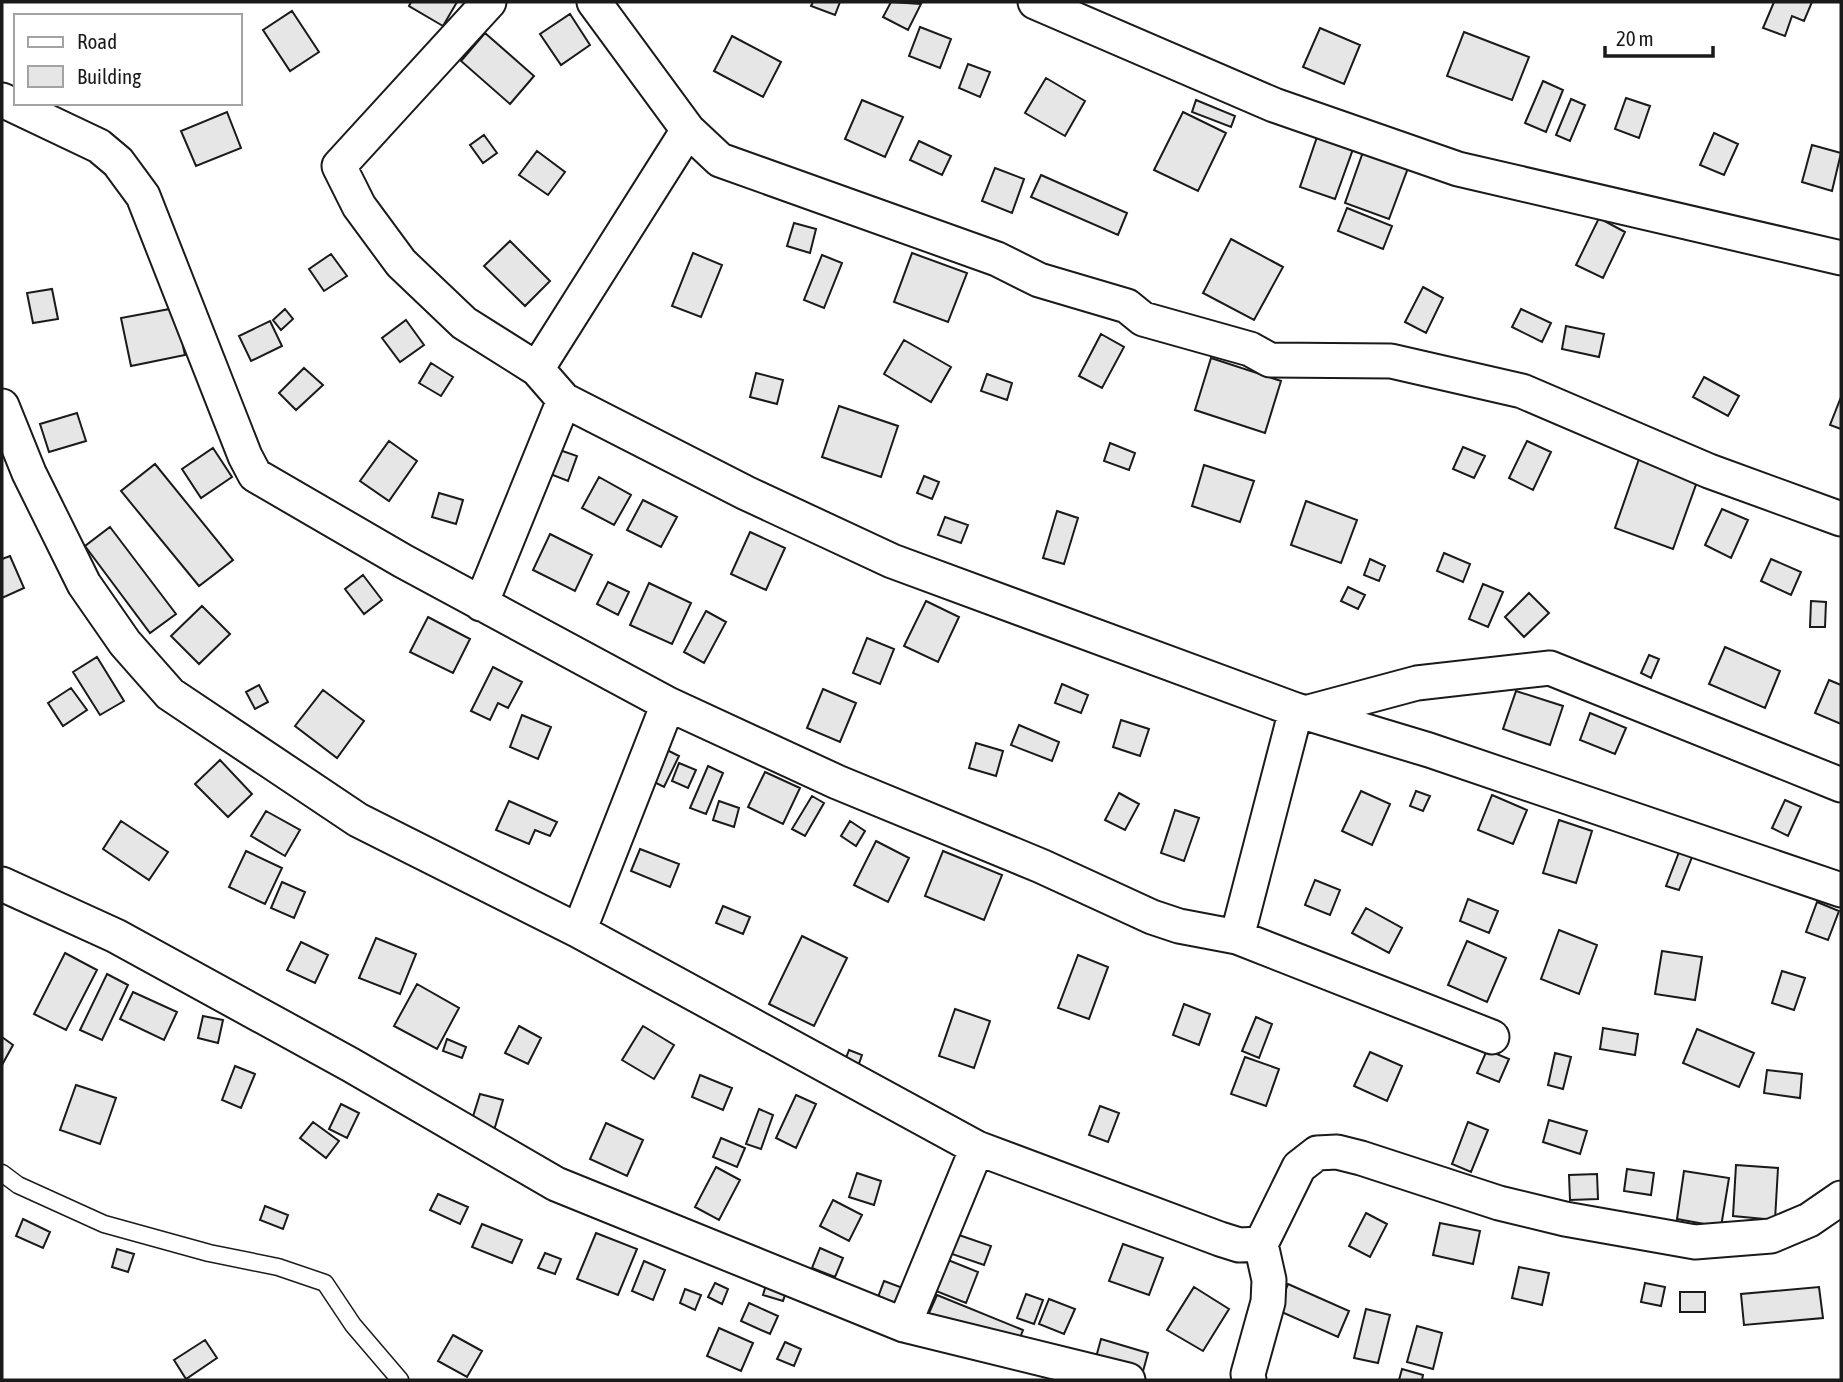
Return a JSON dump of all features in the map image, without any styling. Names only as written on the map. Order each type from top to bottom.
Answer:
[{"type":"street","points":[[489,2],[339,166],[359,206],[401,263],[464,323],[537,369],[564,400],[746,493],[892,561],[1301,712],[1430,750],[1841,890]]},
{"type":"street","points":[[594,2],[688,130],[729,165],[997,260],[1039,280],[1127,306],[1143,319],[1250,349],[1270,360],[1391,361],[1522,391],[1709,471],[1841,519]]},
{"type":"street","points":[[1035,2],[1274,105],[1458,169],[1841,258]]},
{"type":"street","points":[[2,100],[99,146],[118,162],[142,196],[237,437],[255,475],[481,604],[667,704],[836,782],[1041,866],[1152,917],[1237,937],[1492,1037]]},
{"type":"street","points":[[537,369],[688,130]]},
{"type":"street","points":[[481,604],[564,400]]},
{"type":"street","points":[[2,406],[29,473],[84,584],[125,643],[170,694],[358,820],[579,931],[976,1147],[1220,1240],[1239,1245],[1261,1244]]},
{"type":"street","points":[[1301,712],[1417,683],[1550,668],[1841,785]]},
{"type":"street","points":[[579,931],[667,704]]},
{"type":"street","points":[[1237,937],[1301,712]]},
{"type":"street","points":[[2,884],[116,936],[351,1065],[556,1184],[904,1325],[1128,1380]]},
{"type":"street","points":[[904,1325],[976,1147]]},
{"type":"street","points":[[1249,1380],[1248,1374],[1268,1302],[1269,1280],[1261,1244],[1299,1167],[1317,1153],[1337,1152],[1499,1203],[1565,1219],[1695,1242],[1771,1236],[1809,1220],[1841,1198]]},
{"type":"lane","points":[[2,1173],[18,1185],[104,1224],[209,1253],[278,1266],[325,1283],[353,1325],[400,1380]]},
{"type":"building","points":[[411,2],[457,2],[443,26],[409,6]]},
{"type":"building","points":[[813,2],[840,2],[835,15],[811,6]]},
{"type":"building","points":[[891,2],[921,4],[908,30],[883,17]]},
{"type":"building","points":[[1774,2],[1812,2],[1804,21],[1792,16],[1785,36],[1763,28]]},
{"type":"building","points":[[292,11],[319,52],[290,71],[263,30]]},
{"type":"building","points":[[570,14],[590,45],[561,65],[540,34]]},
{"type":"building","points":[[920,27],[951,39],[940,68],[909,56]]},
{"type":"building","points":[[1320,28],[1360,45],[1344,84],[1303,67]]},
{"type":"building","points":[[1464,32],[1529,57],[1512,100],[1447,76]]},
{"type":"building","points":[[485,33],[534,76],[510,104],[461,61]]},
{"type":"building","points":[[732,36],[781,62],[763,97],[714,71]]},
{"type":"building","points":[[968,64],[990,72],[980,97],[959,88]]},
{"type":"building","points":[[1046,78],[1085,101],[1065,136],[1025,113]]},
{"type":"building","points":[[1543,81],[1563,90],[1546,132],[1525,123]]},
{"type":"building","points":[[1626,98],[1650,106],[1639,138],[1615,129]]},
{"type":"building","points":[[1571,99],[1585,105],[1570,141],[1556,135]]},
{"type":"building","points":[[862,100],[903,117],[885,157],[845,139]]},
{"type":"building","points":[[1196,100],[1235,116],[1231,127],[1192,112]]},
{"type":"building","points":[[227,112],[241,148],[196,166],[181,131]]},
{"type":"building","points":[[1183,112],[1226,133],[1198,191],[1154,170]]},
{"type":"building","points":[[1714,133],[1738,144],[1724,175],[1700,165]]},
{"type":"building","points":[[484,135],[497,153],[483,163],[470,145]]},
{"type":"building","points":[[1317,137],[1353,149],[1335,199],[1300,187]]},
{"type":"building","points":[[919,141],[951,156],[942,175],[910,160]]},
{"type":"building","points":[[1812,145],[1841,153],[1832,191],[1802,182]]},
{"type":"building","points":[[537,151],[565,172],[548,195],[519,175]]},
{"type":"building","points":[[1363,152],[1408,168],[1389,219],[1345,203]]},
{"type":"building","points":[[995,168],[1024,179],[1012,213],[982,201]]},
{"type":"building","points":[[1041,175],[1127,213],[1118,235],[1031,197]]},
{"type":"building","points":[[1347,208],[1392,226],[1383,249],[1338,231]]},
{"type":"building","points":[[1599,218],[1625,232],[1603,278],[1576,265]]},
{"type":"building","points":[[794,223],[816,229],[810,253],[787,246]]},
{"type":"building","points":[[1231,239],[1283,267],[1254,320],[1203,293]]},
{"type":"building","points":[[510,241],[550,281],[525,306],[484,266]]},
{"type":"building","points":[[693,253],[722,265],[701,317],[672,306]]},
{"type":"building","points":[[912,253],[967,273],[948,322],[894,302]]},
{"type":"building","points":[[331,254],[347,276],[324,291],[309,269]]},
{"type":"building","points":[[822,255],[842,263],[824,308],[804,300]]},
{"type":"building","points":[[1423,287],[1443,298],[1426,333],[1405,322]]},
{"type":"building","points":[[52,289],[58,319],[33,323],[27,293]]},
{"type":"building","points":[[175,308],[185,355],[131,366],[121,318]]},
{"type":"building","points":[[285,309],[293,319],[281,330],[273,320]]},
{"type":"building","points":[[1521,309],[1551,323],[1542,342],[1512,327]]},
{"type":"building","points":[[406,320],[424,345],[400,362],[382,338]]},
{"type":"building","points":[[270,321],[282,346],[251,361],[239,336]]},
{"type":"building","points":[[1566,326],[1604,334],[1599,357],[1562,349]]},
{"type":"building","points":[[1101,334],[1124,347],[1102,388],[1079,376]]},
{"type":"building","points":[[904,340],[951,367],[931,402],[884,374]]},
{"type":"building","points":[[1211,358],[1281,381],[1265,433],[1195,410]]},
{"type":"building","points":[[431,363],[453,377],[441,396],[419,383]]},
{"type":"building","points":[[304,368],[323,385],[296,410],[279,393]]},
{"type":"building","points":[[756,373],[783,380],[777,404],[750,397]]},
{"type":"building","points":[[987,374],[1012,383],[1007,400],[981,391]]},
{"type":"building","points":[[1704,377],[1739,396],[1728,416],[1693,397]]},
{"type":"building","points":[[1841,397],[1841,429],[1830,425]]},
{"type":"building","points":[[839,406],[898,426],[881,477],[822,457]]},
{"type":"building","points":[[77,413],[86,441],[49,452],[40,424]]},
{"type":"building","points":[[389,441],[417,461],[389,501],[360,481]]},
{"type":"building","points":[[1527,441],[1551,452],[1533,490],[1509,478]]},
{"type":"building","points":[[1110,443],[1135,453],[1129,470],[1104,461]]},
{"type":"building","points":[[1463,447],[1485,456],[1474,478],[1453,469]]},
{"type":"building","points":[[213,448],[232,477],[201,498],[182,469]]},
{"type":"building","points":[[554,448],[577,456],[568,481],[545,472]]},
{"type":"building","points":[[1639,459],[1698,479],[1673,549],[1615,528]]},
{"type":"building","points":[[155,464],[233,560],[199,586],[121,491]]},
{"type":"building","points":[[1204,465],[1254,481],[1240,522],[1192,506]]},
{"type":"building","points":[[924,476],[939,482],[932,499],[917,493]]},
{"type":"building","points":[[599,477],[631,495],[614,525],[582,508]]},
{"type":"building","points":[[439,493],[463,500],[456,524],[432,517]]},
{"type":"building","points":[[643,500],[677,517],[661,547],[627,530]]},
{"type":"building","points":[[1306,501],[1357,520],[1341,563],[1291,545]]},
{"type":"building","points":[[1722,509],[1748,520],[1731,558],[1705,545]]},
{"type":"building","points":[[1057,511],[1078,518],[1064,564],[1043,558]]},
{"type":"building","points":[[945,517],[968,525],[961,543],[938,535]]},
{"type":"building","points":[[110,527],[176,614],[150,633],[85,546]]},
{"type":"building","points":[[750,532],[785,548],[766,590],[731,574]]},
{"type":"building","points":[[550,534],[592,555],[575,591],[533,570]]},
{"type":"building","points":[[1444,553],[1470,564],[1463,582],[1437,571]]},
{"type":"building","points":[[10,556],[24,588],[2,598],[2,559]]},
{"type":"building","points":[[1370,559],[1385,566],[1379,581],[1364,575]]},
{"type":"building","points":[[1771,559],[1801,572],[1791,595],[1761,581]]},
{"type":"building","points":[[363,575],[382,600],[364,614],[345,589]]},
{"type":"building","points":[[608,582],[629,592],[618,615],[597,604]]},
{"type":"building","points":[[649,583],[691,603],[672,644],[630,625]]},
{"type":"building","points":[[1483,584],[1503,592],[1488,627],[1469,619]]},
{"type":"building","points":[[1348,587],[1365,595],[1358,609],[1341,601]]},
{"type":"building","points":[[1529,593],[1549,613],[1524,637],[1505,617]]},
{"type":"building","points":[[926,601],[959,617],[938,662],[904,646]]},
{"type":"building","points":[[1811,601],[1826,602],[1825,627],[1810,627]]},
{"type":"building","points":[[202,606],[230,634],[199,664],[171,636]]},
{"type":"building","points":[[706,611],[726,622],[704,663],[684,652]]},
{"type":"building","points":[[428,617],[470,639],[453,673],[410,652]]},
{"type":"building","points":[[867,638],[894,649],[880,684],[853,673]]},
{"type":"building","points":[[1725,647],[1780,671],[1765,708],[1709,684]]},
{"type":"building","points":[[1649,655],[1659,659],[1651,678],[1641,673]]},
{"type":"building","points":[[97,657],[124,701],[100,715],[73,672]]},
{"type":"building","points":[[493,667],[522,682],[508,708],[498,703],[490,720],[471,711]]},
{"type":"building","points":[[1829,680],[1841,685],[1841,724],[1815,713]]},
{"type":"building","points":[[1062,684],[1088,695],[1081,713],[1055,703]]},
{"type":"building","points":[[259,685],[268,702],[255,709],[246,692]]},
{"type":"building","points":[[71,688],[87,710],[63,726],[48,703]]},
{"type":"building","points":[[823,689],[856,703],[840,742],[807,728]]},
{"type":"building","points":[[323,690],[364,721],[337,758],[295,726]]},
{"type":"building","points":[[1516,691],[1563,706],[1550,745],[1503,729]]},
{"type":"building","points":[[1590,713],[1626,728],[1615,754],[1580,740]]},
{"type":"building","points":[[522,715],[551,727],[538,759],[510,747]]},
{"type":"building","points":[[1121,720],[1149,729],[1140,756],[1113,747]]},
{"type":"building","points":[[1019,725],[1059,742],[1052,761],[1011,745]]},
{"type":"building","points":[[976,743],[1003,751],[996,776],[969,768]]},
{"type":"building","points":[[661,747],[679,756],[664,787],[646,778]]},
{"type":"building","points":[[220,760],[252,794],[228,817],[195,784]]},
{"type":"building","points":[[679,763],[696,770],[688,788],[672,781]]},
{"type":"building","points":[[708,766],[723,773],[706,814],[690,808]]},
{"type":"building","points":[[765,772],[800,788],[783,824],[748,807]]},
{"type":"building","points":[[1361,791],[1390,804],[1372,845],[1342,831]]},
{"type":"building","points":[[1416,791],[1430,796],[1423,811],[1410,806]]},
{"type":"building","points":[[1119,793],[1139,804],[1125,830],[1105,820]]},
{"type":"building","points":[[1492,795],[1527,810],[1513,844],[1478,830]]},
{"type":"building","points":[[812,796],[824,803],[805,836],[792,829]]},
{"type":"building","points":[[1785,800],[1801,807],[1788,836],[1772,828]]},
{"type":"building","points":[[509,801],[557,822],[550,836],[535,830],[529,844],[496,830]]},
{"type":"building","points":[[719,801],[739,808],[734,827],[713,820]]},
{"type":"building","points":[[1175,810],[1199,818],[1184,861],[1161,853]]},
{"type":"building","points":[[266,811],[300,830],[285,856],[251,836]]},
{"type":"building","points":[[1559,820],[1592,831],[1576,883],[1543,873]]},
{"type":"building","points":[[121,821],[168,852],[149,880],[103,849]]},
{"type":"building","points":[[850,821],[865,831],[856,846],[841,836]]},
{"type":"building","points":[[876,841],[909,858],[888,902],[854,885]]},
{"type":"building","points":[[1681,847],[1694,852],[1679,890],[1666,886]]},
{"type":"building","points":[[640,849],[679,864],[670,887],[631,871]]},
{"type":"building","points":[[246,851],[282,868],[265,904],[229,887]]},
{"type":"building","points":[[943,851],[1002,875],[984,920],[925,896]]},
{"type":"building","points":[[1315,880],[1340,890],[1330,915],[1305,905]]},
{"type":"building","points":[[282,882],[305,892],[294,918],[271,908]]},
{"type":"building","points":[[1468,899],[1498,911],[1489,933],[1460,921]]},
{"type":"building","points":[[1817,902],[1839,911],[1828,940],[1806,932]]},
{"type":"building","points":[[723,906],[750,917],[743,934],[716,923]]},
{"type":"building","points":[[1366,908],[1402,928],[1389,953],[1352,933]]},
{"type":"building","points":[[1559,930],[1597,945],[1579,994],[1541,979]]},
{"type":"building","points":[[802,936],[847,958],[814,1026],[769,1004]]},
{"type":"building","points":[[376,938],[416,954],[400,994],[359,978]]},
{"type":"building","points":[[1467,941],[1506,958],[1487,1002],[1448,985]]},
{"type":"building","points":[[301,942],[328,955],[315,983],[287,970]]},
{"type":"building","points":[[1662,951],[1702,957],[1695,1000],[1655,994]]},
{"type":"building","points":[[65,953],[97,970],[66,1030],[34,1014]]},
{"type":"building","points":[[1078,955],[1108,967],[1089,1019],[1058,1008]]},
{"type":"building","points":[[1782,971],[1805,978],[1794,1010],[1772,1003]]},
{"type":"building","points":[[107,974],[128,985],[102,1040],[80,1030]]},
{"type":"building","points":[[417,984],[459,1008],[437,1049],[394,1026]]},
{"type":"building","points":[[133,992],[177,1012],[164,1040],[120,1019]]},
{"type":"building","points":[[1184,1004],[1210,1014],[1199,1045],[1173,1035]]},
{"type":"building","points":[[955,1009],[990,1021],[974,1068],[939,1056]]},
{"type":"building","points":[[203,1016],[223,1020],[218,1043],[198,1038]]},
{"type":"building","points":[[1256,1017],[1272,1024],[1259,1058],[1242,1051]]},
{"type":"building","points":[[519,1026],[541,1038],[528,1064],[505,1053]]},
{"type":"building","points":[[643,1026],[674,1045],[654,1079],[622,1060]]},
{"type":"building","points":[[1603,1028],[1638,1034],[1635,1055],[1600,1049]]},
{"type":"building","points":[[1697,1029],[1754,1053],[1739,1087],[1683,1063]]},
{"type":"building","points":[[2,1037],[13,1045],[2,1065]]},
{"type":"building","points":[[447,1039],[466,1047],[462,1058],[443,1051]]},
{"type":"building","points":[[849,1050],[862,1055],[856,1072],[843,1066]]},
{"type":"building","points":[[1487,1050],[1509,1059],[1499,1082],[1477,1073]]},
{"type":"building","points":[[1370,1052],[1402,1066],[1387,1101],[1354,1086]]},
{"type":"building","points":[[1555,1053],[1571,1057],[1563,1089],[1548,1085]]},
{"type":"building","points":[[1245,1057],[1279,1069],[1266,1106],[1231,1094]]},
{"type":"building","points":[[235,1066],[255,1074],[241,1108],[222,1100]]},
{"type":"building","points":[[1767,1070],[1802,1074],[1800,1098],[1764,1093]]},
{"type":"building","points":[[700,1075],[732,1088],[723,1110],[692,1097]]},
{"type":"building","points":[[76,1085],[116,1098],[100,1144],[60,1130]]},
{"type":"building","points":[[480,1094],[503,1100],[493,1134],[470,1126]]},
{"type":"building","points":[[796,1095],[816,1104],[796,1148],[776,1138]]},
{"type":"building","points":[[341,1104],[359,1113],[347,1138],[329,1129]]},
{"type":"building","points":[[1100,1106],[1119,1113],[1108,1142],[1089,1135]]},
{"type":"building","points":[[759,1109],[773,1115],[761,1149],[746,1144]]},
{"type":"building","points":[[1549,1120],[1587,1131],[1580,1154],[1543,1142]]},
{"type":"building","points":[[313,1122],[339,1141],[326,1158],[300,1138]]},
{"type":"building","points":[[1468,1122],[1488,1130],[1471,1172],[1452,1164]]},
{"type":"building","points":[[606,1123],[643,1140],[627,1176],[590,1159]]},
{"type":"building","points":[[721,1138],[745,1148],[737,1167],[713,1157]]},
{"type":"building","points":[[1736,1165],[1778,1168],[1775,1220],[1733,1216]]},
{"type":"building","points":[[716,1167],[740,1180],[719,1220],[695,1207]]},
{"type":"building","points":[[1627,1169],[1654,1173],[1651,1195],[1624,1191]]},
{"type":"building","points":[[1684,1171],[1729,1178],[1721,1227],[1677,1219]]},
{"type":"building","points":[[857,1173],[881,1181],[874,1205],[849,1197]]},
{"type":"building","points":[[1597,1174],[1598,1199],[1570,1200],[1569,1175]]},
{"type":"building","points":[[438,1194],[468,1207],[460,1224],[430,1210]]},
{"type":"building","points":[[833,1200],[862,1215],[849,1241],[820,1226]]},
{"type":"building","points":[[265,1206],[288,1215],[283,1229],[260,1220]]},
{"type":"building","points":[[1366,1213],[1387,1224],[1370,1257],[1349,1246]]},
{"type":"building","points":[[23,1219],[50,1232],[43,1248],[16,1236]]},
{"type":"building","points":[[1440,1223],[1480,1231],[1473,1264],[1433,1255]]},
{"type":"building","points":[[482,1224],[522,1240],[512,1263],[472,1247]]},
{"type":"building","points":[[596,1233],[637,1249],[618,1295],[577,1279]]},
{"type":"building","points":[[956,1234],[991,1246],[984,1265],[949,1253]]},
{"type":"building","points":[[1123,1244],[1163,1258],[1149,1295],[1109,1281]]},
{"type":"building","points":[[820,1248],[843,1258],[835,1277],[812,1268]]},
{"type":"building","points":[[117,1249],[134,1254],[128,1272],[112,1267]]},
{"type":"building","points":[[545,1253],[561,1259],[555,1274],[538,1268]]},
{"type":"building","points":[[943,1258],[978,1272],[966,1303],[931,1289]]},
{"type":"building","points":[[644,1261],[665,1270],[653,1300],[632,1291]]},
{"type":"building","points":[[1519,1267],[1549,1273],[1542,1305],[1512,1298]]},
{"type":"building","points":[[884,1281],[911,1291],[904,1309],[877,1300]]},
{"type":"building","points":[[715,1283],[728,1289],[722,1304],[708,1297]]},
{"type":"building","points":[[1645,1283],[1665,1287],[1661,1306],[1641,1302]]},
{"type":"building","points":[[1288,1284],[1349,1311],[1338,1337],[1277,1310]]},
{"type":"building","points":[[766,1285],[786,1292],[783,1301],[763,1295]]},
{"type":"building","points":[[1194,1287],[1229,1309],[1203,1351],[1167,1330]]},
{"type":"building","points":[[1819,1287],[1823,1318],[1744,1325],[1741,1294]]},
{"type":"building","points":[[685,1289],[701,1295],[695,1310],[680,1303]]},
{"type":"building","points":[[1680,1292],[1705,1292],[1705,1312],[1680,1312]]},
{"type":"building","points":[[1026,1294],[1043,1300],[1034,1324],[1017,1318]]},
{"type":"building","points":[[937,1295],[1023,1330],[1016,1348],[929,1313]]},
{"type":"building","points":[[1049,1299],[1075,1309],[1064,1334],[1039,1324]]},
{"type":"building","points":[[749,1303],[778,1316],[770,1334],[741,1321]]},
{"type":"building","points":[[1366,1309],[1390,1315],[1378,1363],[1354,1358]]},
{"type":"building","points":[[1417,1326],[1442,1333],[1433,1369],[1407,1362]]},
{"type":"building","points":[[719,1328],[753,1343],[741,1371],[707,1356]]},
{"type":"building","points":[[453,1335],[482,1351],[467,1377],[438,1361]]},
{"type":"building","points":[[1101,1339],[1148,1353],[1142,1375],[1095,1361]]},
{"type":"building","points":[[205,1340],[217,1358],[186,1379],[174,1360]]},
{"type":"building","points":[[785,1342],[801,1349],[794,1366],[777,1359]]},
{"type":"building","points":[[1402,1369],[1423,1375],[1422,1380],[1399,1380]]}]
